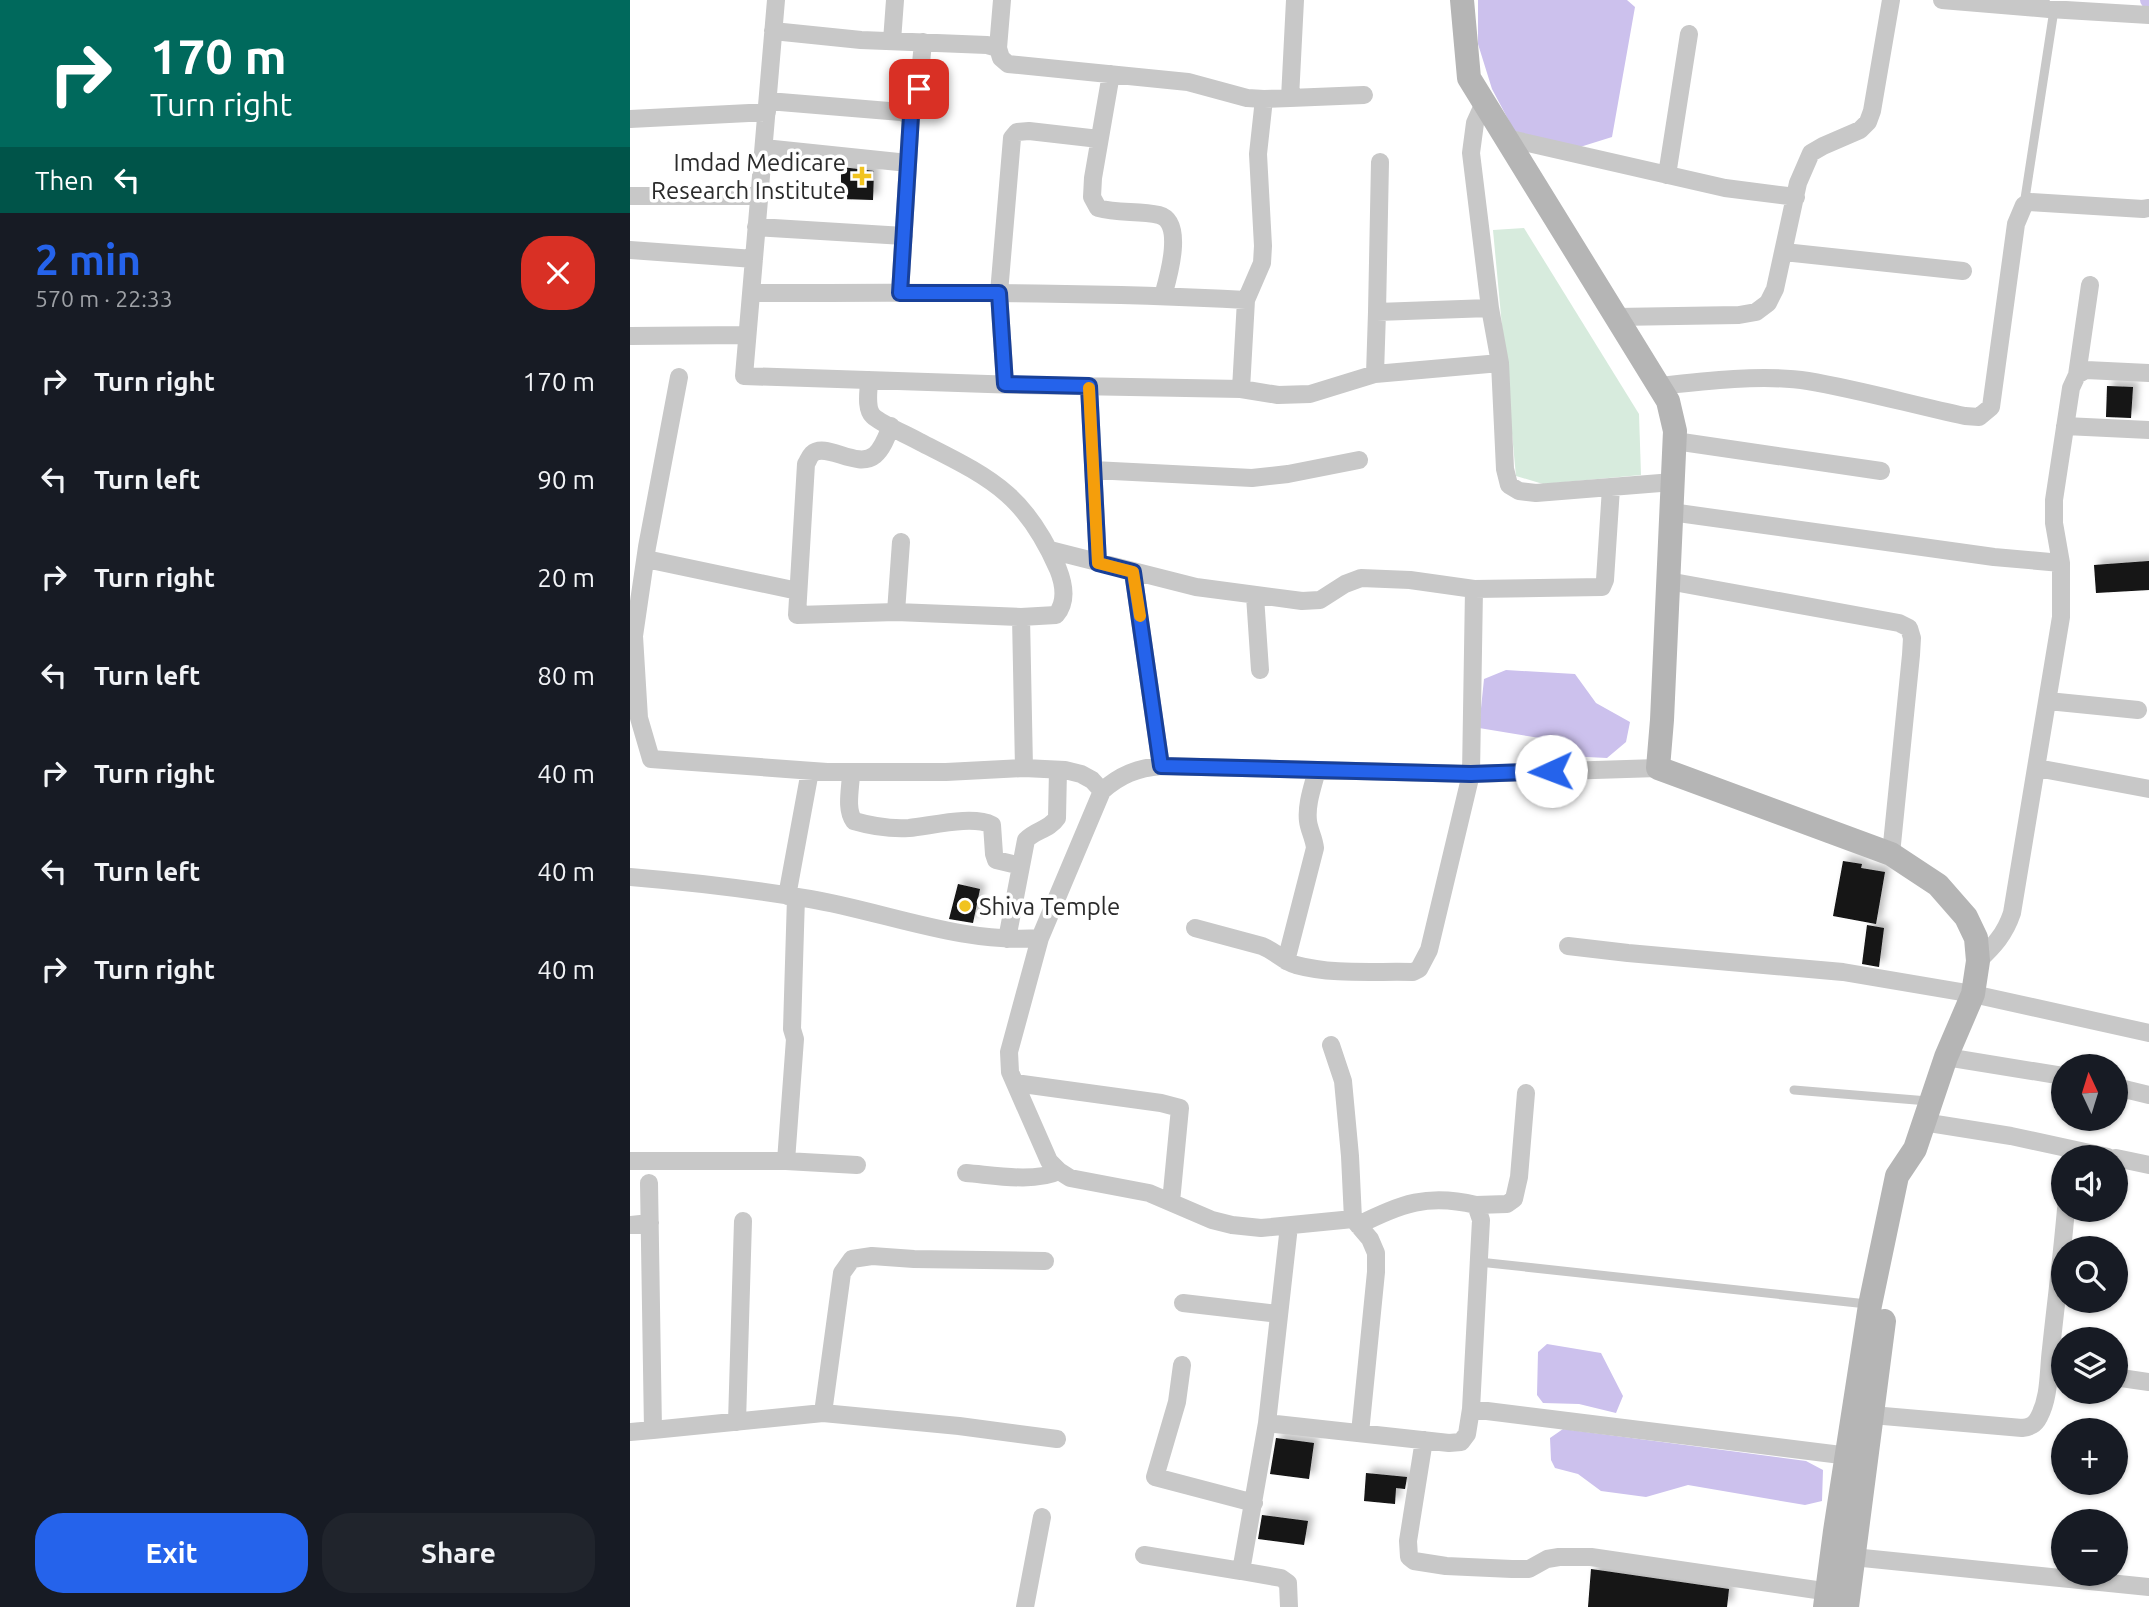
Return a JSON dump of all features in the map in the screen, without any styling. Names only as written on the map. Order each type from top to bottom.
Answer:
[{"type":"main road","points":[[1462,0],[1469,78],[1668,401],[1675,441],[1658,768],[1891,854],[1938,885],[1966,916],[1976,938],[1978,961],[1973,995],[1946,1057],[1915,1149],[1897,1176],[1870,1305],[1857,1457],[1853,1558],[1837,1600]]},
{"type":"main road","points":[[1837,1600],[1857,1457],[1872,1415],[1886,1306],[1915,1173],[1915,1149]]},
{"type":"street","points":[[776,0],[744,376],[1241,389],[1278,395],[1310,394],[1376,374],[1500,363]]},
{"type":"street","points":[[892,41],[895,0]]},
{"type":"street","points":[[1002,0],[998,48],[1001,58],[1008,64],[1188,82],[1247,98],[1364,95]]},
{"type":"street","points":[[1290,98],[1295,0]]},
{"type":"street","points":[[1616,317],[1739,316],[1756,312],[1769,303],[1775,289],[1803,169],[1811,153],[1860,130],[1868,121],[1891,0]]},
{"type":"street","points":[[1942,0],[2149,15]]},
{"type":"street","points":[[773,32],[824,38],[987,45],[998,48]]},
{"type":"street","points":[[1667,175],[1689,34]]},
{"type":"street","points":[[900,293],[911,116],[918,96],[923,42]]},
{"type":"street","points":[[1111,74],[1092,197],[1098,208],[1110,212],[1160,215],[1168,220],[1172,249],[1163,296]]},
{"type":"street","points":[[1241,389],[1246,300],[1262,263],[1264,246],[1258,162],[1264,99]]},
{"type":"street","points":[[1484,103],[1475,123],[1471,153],[1490,308],[1500,363],[1505,469],[1509,485],[1519,491],[1536,493],[1673,482]]},
{"type":"street","points":[[630,118],[767,106],[901,112],[911,116]]},
{"type":"street","points":[[1005,384],[999,293],[1012,138],[1017,132],[1029,131],[1100,139]]},
{"type":"street","points":[[1506,138],[1725,188],[1796,197]]},
{"type":"street","points":[[764,148],[908,163]]},
{"type":"street","points":[[1376,374],[1380,162]]},
{"type":"street","points":[[630,196],[759,196]]},
{"type":"street","points":[[1659,386],[1774,379],[1807,381],[1979,417],[1991,407],[2016,225],[2024,205],[2031,202],[2149,208]]},
{"type":"street","points":[[756,227],[904,236]]},
{"type":"street","points":[[630,250],[754,258]]},
{"type":"street","points":[[1784,252],[1963,271]]},
{"type":"street","points":[[1978,961],[1998,942],[2007,929],[2012,913],[2037,768],[2061,617],[2061,563],[2053,511],[2071,388],[2077,374],[2090,285]]},
{"type":"street","points":[[751,293],[999,293],[1246,300]]},
{"type":"street","points":[[1377,312],[1490,308]]},
{"type":"street","points":[[630,336],[747,335]]},
{"type":"street","points":[[2077,374],[2087,370],[2149,373]]},
{"type":"street","points":[[679,377],[641,550],[634,636],[639,718],[651,759],[810,771],[947,772],[1024,768],[1058,770],[1081,774],[1092,780],[1102,791]]},
{"type":"street","points":[[869,380],[868,410],[874,417],[891,426],[953,460],[1007,494],[1026,514],[1050,550],[1063,584],[1061,609],[1056,615],[1021,617],[896,612],[797,615],[806,464],[812,454],[820,450],[863,460],[873,457],[891,426]]},
{"type":"street","points":[[1089,386],[1098,563]]},
{"type":"street","points":[[2065,426],[2149,430]]},
{"type":"street","points":[[1675,441],[1881,471]]},
{"type":"street","points":[[1093,470],[1252,478],[1359,460]]},
{"type":"street","points":[[1050,550],[1196,587],[1302,601],[1320,600],[1345,584],[1361,578],[1410,580],[1474,589],[1602,587],[1605,580],[1611,488]]},
{"type":"street","points":[[1671,512],[1994,557],[2061,563]]},
{"type":"street","points":[[896,612],[901,542]]},
{"type":"street","points":[[641,550],[799,591]]},
{"type":"street","points":[[1133,572],[1161,766]]},
{"type":"street","points":[[1668,581],[1899,623],[1909,628],[1912,638],[1891,854]]},
{"type":"street","points":[[1195,928],[1271,949],[1286,961],[1309,968],[1413,972],[1419,969],[1429,950],[1471,774],[1474,589]]},
{"type":"street","points":[[1255,596],[1260,670]]},
{"type":"street","points":[[1021,617],[1024,768]]},
{"type":"street","points":[[2048,701],[2138,710]]},
{"type":"street","points":[[1526,1093],[1518,1177],[1514,1199],[1507,1204],[1476,1205],[1445,1200],[1408,1203],[1355,1222],[1261,1228],[1212,1220],[1149,1193],[1070,1178],[1059,1171],[1049,1161],[1008,1062],[1040,938],[1102,791],[1115,779],[1128,773],[1161,766],[1471,774],[1658,768]]},
{"type":"street","points":[[2037,768],[2149,789]]},
{"type":"street","points":[[1007,939],[1026,840],[1031,834],[1054,824],[1057,818],[1058,770]]},
{"type":"street","points":[[1286,961],[1314,856],[1314,840],[1308,812],[1317,770]]},
{"type":"street","points":[[786,1161],[795,1039],[792,1029],[792,897],[810,771]]},
{"type":"street","points":[[851,772],[849,807],[854,821],[898,828],[986,822],[992,825],[996,860],[1021,866]]},
{"type":"street","points":[[630,877],[792,897],[948,931],[1007,939],[1040,938]]},
{"type":"street","points":[[1568,946],[1835,971],[1973,995],[2149,1032]]},
{"type":"street","points":[[1331,1045],[1343,1081],[1355,1222],[1370,1239],[1376,1253],[1360,1433]]},
{"type":"street","points":[[1946,1057],[2051,1074]]},
{"type":"street","points":[[1015,1083],[1180,1108],[1171,1202]]},
{"type":"street","points":[[2128,1090],[2149,1095]]},
{"type":"street","points":[[1927,1112],[2051,1147]]},
{"type":"street","points":[[630,1161],[786,1161],[857,1165]]},
{"type":"street","points":[[2128,1161],[2149,1165]]},
{"type":"street","points":[[966,1173],[1033,1177],[1050,1176],[1059,1171]]},
{"type":"street","points":[[649,1183],[653,1430]]},
{"type":"street","points":[[1267,1423],[1449,1443],[1461,1442],[1466,1434],[1471,1409],[1481,1220],[1476,1205]]},
{"type":"street","points":[[737,1422],[743,1221]]},
{"type":"street","points":[[1872,1415],[2022,1428],[2035,1423],[2043,1408],[2049,1386],[2065,1222]]},
{"type":"street","points":[[630,1225],[650,1223]]},
{"type":"street","points":[[1241,1571],[1267,1423],[1289,1226]]},
{"type":"street","points":[[823,1413],[842,1273],[852,1259],[873,1256],[1045,1261]]},
{"type":"street","points":[[1183,1303],[1279,1314]]},
{"type":"street","points":[[1182,1364],[1177,1402],[1155,1477],[1254,1503]]},
{"type":"street","points":[[2128,1379],[2149,1382]]},
{"type":"street","points":[[1471,1409],[1857,1457]]},
{"type":"street","points":[[630,1432],[823,1413],[970,1427],[1057,1439]]},
{"type":"street","points":[[1424,1440],[1408,1541],[1409,1557],[1414,1561],[1446,1566],[1529,1569],[1547,1559],[1591,1557],[1837,1600]]},
{"type":"street","points":[[1025,1607],[1042,1517]]},
{"type":"street","points":[[1144,1555],[1281,1578],[1288,1583],[1289,1607]]},
{"type":"street","points":[[1853,1558],[2149,1587]]},
{"type":"lane","points":[[2024,205],[2054,10]]},
{"type":"lane","points":[[1794,1090],[1927,1112]]},
{"type":"lane","points":[[1479,1262],[1870,1305]]},
{"type":"green space","points":[[1524,228],[1639,414],[1641,475],[1543,484],[1516,476],[1493,230]]},
{"type":"shaded area","points":[[1478,0],[1627,0],[1635,7],[1612,137],[1580,147],[1516,134],[1492,89],[1478,44]]},
{"type":"shaded area","points":[[1506,670],[1575,674],[1596,703],[1630,722],[1626,742],[1607,758],[1567,756],[1546,739],[1479,728],[1484,679]]},
{"type":"shaded area","points":[[1547,1344],[1601,1353],[1623,1396],[1616,1413],[1579,1404],[1543,1403],[1537,1395],[1538,1352]]},
{"type":"shaded area","points":[[1563,1429],[1806,1461],[1823,1470],[1822,1501],[1805,1505],[1688,1485],[1646,1497],[1601,1491],[1578,1474],[1555,1468],[1551,1460],[1550,1438]]},
{"type":"building","points":[[841,167],[874,171],[873,200],[841,199]]},
{"type":"building","points":[[2107,386],[2133,387],[2131,418],[2106,417]]},
{"type":"building","points":[[2149,561],[2149,590],[2096,593],[2094,565]]},
{"type":"building","points":[[1843,861],[1862,864],[1861,868],[1885,872],[1876,924],[1833,916]]},
{"type":"building","name":"Shiva Temple","points":[[958,884],[980,889],[973,923],[949,919]]},
{"type":"building","points":[[1867,925],[1884,928],[1879,967],[1862,964]]},
{"type":"building","points":[[1276,1438],[1314,1443],[1309,1479],[1270,1474]]},
{"type":"building","points":[[1366,1473],[1407,1477],[1405,1489],[1396,1488],[1395,1504],[1364,1501]]},
{"type":"building","points":[[1262,1515],[1308,1521],[1304,1545],[1258,1539]]},
{"type":"building","points":[[1591,1569],[1729,1589],[1727,1607],[1588,1607]]},
{"type":"slow traffic","points":[[1089,388],[1098,563],[1133,572],[1140,616]]},
{"type":"place","name":"Imdad Medicare Research Institute","points":[[862,176]]},
{"type":"place","name":"Shiva Temple","points":[[965,906]]},
{"type":"route","points":[[919,89],[911,116],[900,293],[999,293],[1005,384],[1089,386],[1098,563],[1133,572],[1161,766],[1471,774],[1551,771]]}]
